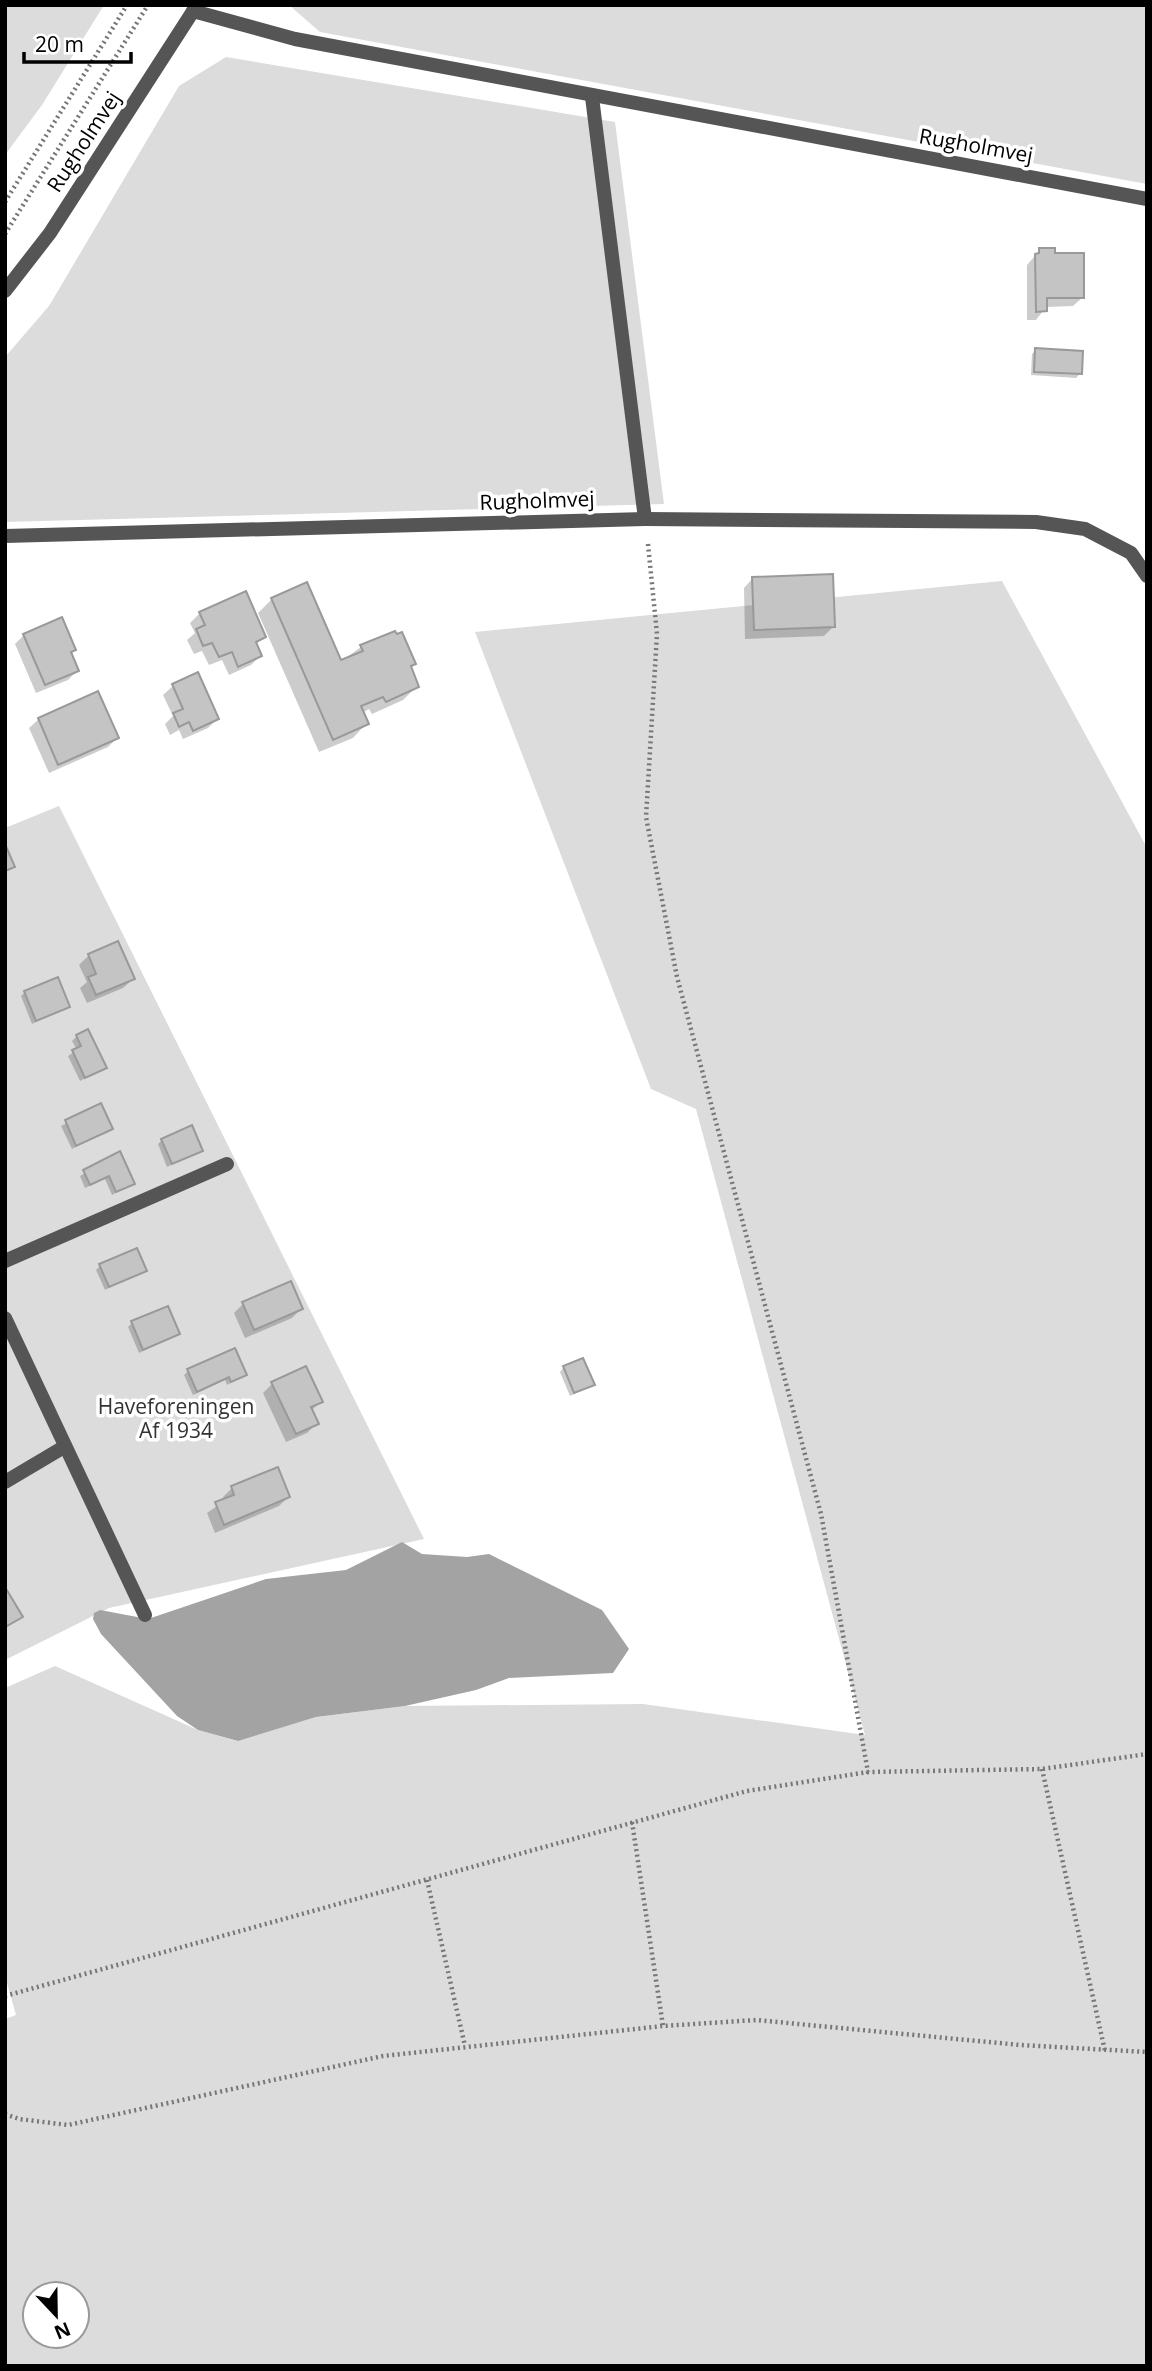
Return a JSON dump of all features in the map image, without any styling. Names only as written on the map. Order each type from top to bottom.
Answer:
[{"type":"street","name":"Rugholmvej","points":[[5,291],[50,233],[195,8],[295,39],[592,97],[1147,199]]},
{"type":"street","points":[[592,97],[645,519]]},
{"type":"street","name":"Rugholmvej","points":[[5,536],[645,519],[1036,522],[1085,529],[1131,553],[1147,576]]},
{"type":"street","points":[[5,1261],[227,1164]]},
{"type":"street","points":[[5,1318],[145,1615]]},
{"type":"street","points":[[5,1482],[64,1447]]},
{"type":"path","points":[[5,202],[127,5]]},
{"type":"path","points":[[5,234],[148,5]]},
{"type":"path","points":[[645,519],[657,634],[646,817],[677,977],[821,1514],[868,1772]]},
{"type":"path","points":[[5,1996],[747,1791],[868,1772],[1042,1769],[1147,1754]]},
{"type":"path","points":[[1042,1769],[1105,2051]]},
{"type":"path","points":[[632,1822],[663,2026]]},
{"type":"path","points":[[427,1880],[465,2046]]},
{"type":"path","points":[[5,2114],[19,2119],[68,2125],[383,2056],[663,2026],[756,2020],[1105,2051],[1147,2052]]},
{"type":"green space","points":[[5,5],[104,5],[42,105],[5,155]]},
{"type":"green space","points":[[289,5],[1147,5],[1147,184],[320,32]]},
{"type":"green space","points":[[226,57],[615,122],[664,504],[5,522],[5,357],[49,306],[179,86]]},
{"type":"green space","points":[[1002,581],[1147,848],[1147,2366],[5,2366],[5,2019],[16,2015],[5,1976],[5,1688],[55,1666],[198,1730],[237,1741],[316,1717],[405,1706],[643,1704],[865,1735],[696,1109],[651,1089],[475,632]]},
{"type":"green space","name":"Haveforeningen Af 1934","points":[[59,806],[424,1539],[109,1608],[5,1660],[5,828]]},
{"type":"shaded area","points":[[402,1542],[422,1554],[467,1557],[489,1554],[602,1610],[629,1649],[613,1673],[509,1678],[476,1690],[405,1706],[316,1717],[238,1741],[198,1730],[177,1716],[101,1634],[93,1619],[94,1613],[100,1610],[148,1619],[266,1579],[346,1570]]},
{"type":"building","points":[[1039,248],[1055,248],[1055,253],[1084,253],[1084,298],[1047,298],[1047,311],[1036,312],[1035,254],[1039,253]]},
{"type":"building","points":[[1035,348],[1083,351],[1082,374],[1034,372]]},
{"type":"building","points":[[833,574],[835,627],[754,630],[752,577]]},
{"type":"building","points":[[307,582],[341,660],[363,651],[360,645],[395,631],[397,634],[402,632],[416,664],[411,666],[419,687],[386,702],[383,697],[361,706],[369,724],[333,740],[271,598]]},
{"type":"building","points":[[246,591],[266,637],[256,642],[262,656],[238,667],[232,652],[219,657],[212,643],[203,646],[196,629],[205,625],[199,612]]},
{"type":"building","points":[[62,617],[76,650],[71,652],[79,671],[45,685],[23,634]]},
{"type":"building","points":[[198,672],[219,719],[193,731],[189,722],[179,727],[173,713],[183,709],[172,684]]},
{"type":"building","points":[[98,691],[119,738],[58,765],[38,718]]},
{"type":"building","points":[[5,844],[15,867],[5,871]]},
{"type":"building","points":[[118,941],[135,979],[96,995],[88,977],[96,974],[88,954]]},
{"type":"building","points":[[58,977],[70,1007],[36,1021],[24,991]]},
{"type":"building","points":[[88,1029],[107,1068],[85,1078],[72,1050],[81,1046],[76,1035]]},
{"type":"building","points":[[101,1103],[113,1129],[76,1146],[65,1120]]},
{"type":"building","points":[[192,1125],[203,1151],[172,1164],[161,1139]]},
{"type":"building","points":[[120,1151],[135,1184],[116,1192],[109,1176],[90,1185],[83,1170]]},
{"type":"building","points":[[137,1248],[147,1271],[109,1287],[99,1264]]},
{"type":"building","points":[[291,1281],[303,1309],[254,1330],[242,1302]]},
{"type":"building","points":[[168,1306],[180,1334],[143,1350],[131,1321]]},
{"type":"building","points":[[235,1348],[247,1375],[231,1382],[229,1377],[197,1392],[187,1369]]},
{"type":"building","points":[[583,1358],[595,1385],[574,1393],[563,1366]]},
{"type":"building","points":[[306,1366],[323,1402],[311,1407],[319,1424],[296,1434],[271,1382]]},
{"type":"building","points":[[278,1467],[290,1497],[224,1525],[215,1502],[234,1495],[231,1486]]},
{"type":"building","points":[[5,1587],[23,1617],[5,1627]]}]
